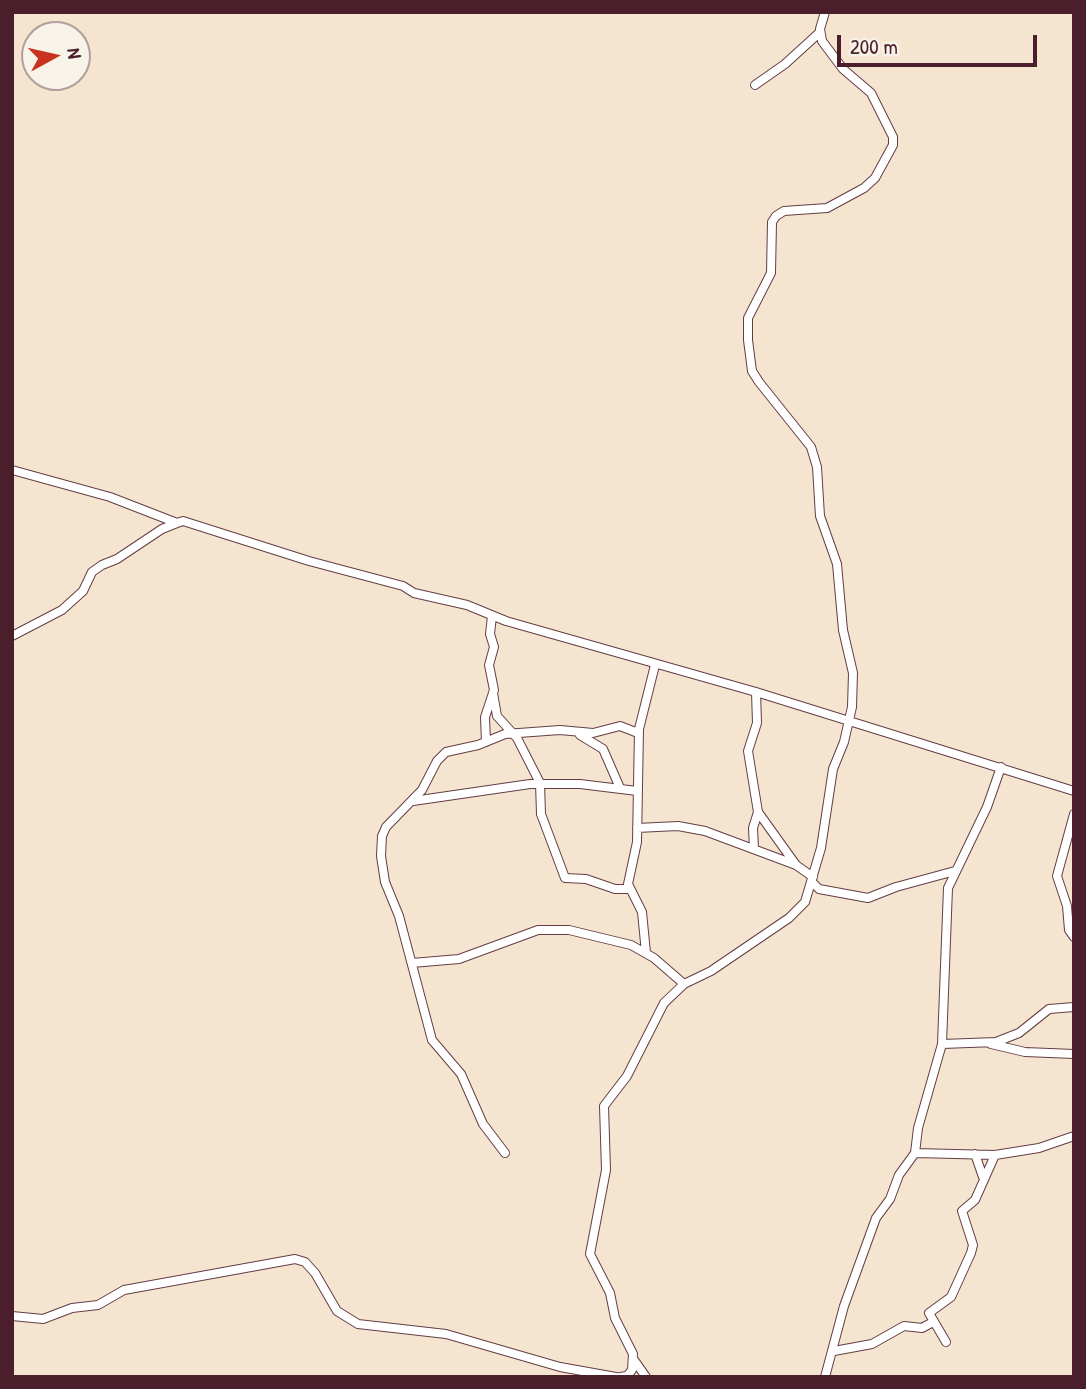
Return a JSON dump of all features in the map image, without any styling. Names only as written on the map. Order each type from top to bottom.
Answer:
[{"type":"street","points":[[755,85],[785,64],[819,33],[825,12]]},
{"type":"street","points":[[646,1377],[634,1360],[615,1318],[610,1293],[590,1254],[606,1170],[603,1113],[606,1102],[627,1076],[659,1010],[684,985],[711,971],[789,918],[805,902],[821,848],[832,769],[849,721],[852,702],[853,673],[843,630],[837,565],[820,516],[817,467],[811,447],[752,371],[748,340],[748,318],[771,273],[772,222],[776,216],[785,211],[827,208],[864,188],[875,178],[893,145],[892,135],[871,93],[843,69],[824,46],[819,33]]},
{"type":"street","points":[[12,470],[110,497],[177,523]]},
{"type":"street","points":[[162,528],[167,517]]},
{"type":"street","points":[[12,636],[62,610],[83,591],[92,572],[117,559],[162,528],[183,522],[402,586],[414,593],[467,606],[655,665],[756,692],[1074,791]]},
{"type":"street","points":[[492,616],[490,634],[494,647],[489,665],[497,716],[513,733],[540,783],[541,814],[565,878],[586,878],[615,889],[629,889]]},
{"type":"street","points":[[646,953],[642,912],[629,889],[628,873],[638,828],[638,733],[655,665]]},
{"type":"street","points":[[756,692],[757,723],[748,751],[758,812],[796,865],[813,879],[819,889],[869,898],[896,887],[956,871]]},
{"type":"street","points":[[486,742],[485,717],[493,693]]},
{"type":"street","points":[[834,717],[852,702]]},
{"type":"street","points":[[505,1153],[483,1124],[461,1074],[432,1040],[400,916],[385,882],[380,856],[386,827],[413,801],[443,754],[513,733],[593,733],[620,726],[638,733]]},
{"type":"street","points":[[574,731],[603,749],[620,788]]},
{"type":"street","points":[[825,1377],[844,1306],[876,1218],[890,1199],[899,1175],[915,1153],[918,1128],[942,1044],[947,895],[987,807],[1001,767]]},
{"type":"street","points":[[413,801],[540,783],[637,791]]},
{"type":"street","points":[[754,849],[753,828],[758,812]]},
{"type":"street","points":[[1074,814],[1058,872],[1069,930],[1074,937]]},
{"type":"street","points":[[638,828],[686,827],[796,865]]},
{"type":"street","points":[[412,963],[458,959],[547,928],[606,937],[631,945],[646,953],[684,985]]},
{"type":"street","points":[[989,1043],[1019,1033],[1049,1009],[1074,1007]]},
{"type":"street","points":[[942,1044],[989,1043],[1025,1052],[1074,1054]]},
{"type":"street","points":[[915,1153],[995,1155],[1039,1148],[1072,1138]]},
{"type":"street","points":[[975,1154],[983,1178]]},
{"type":"street","points":[[946,1342],[929,1313],[951,1297],[971,1253],[973,1245],[962,1211],[975,1200],[995,1155]]},
{"type":"street","points":[[12,1316],[43,1319],[72,1308],[98,1305],[124,1290],[295,1259],[306,1262],[315,1273],[337,1311],[358,1324],[446,1334],[560,1367],[618,1377],[627,1376],[632,1370],[634,1360]]},
{"type":"street","points":[[834,1351],[872,1344],[904,1326],[922,1328],[933,1322]]}]
